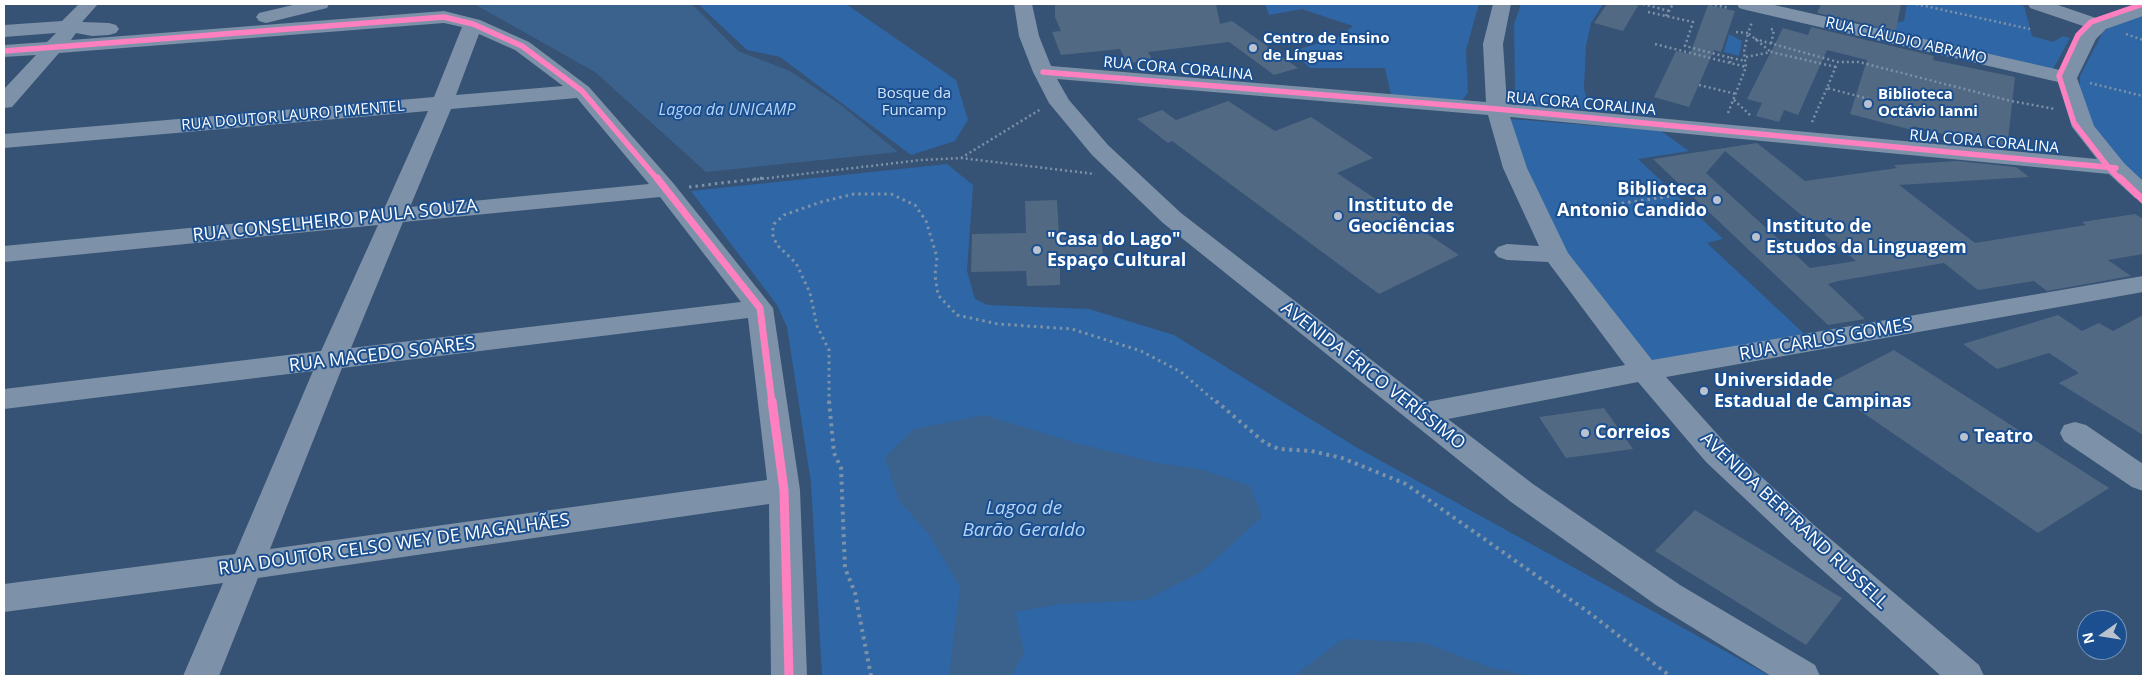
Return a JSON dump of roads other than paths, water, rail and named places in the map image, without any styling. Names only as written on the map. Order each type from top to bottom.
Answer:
[{"type":"street","points":[[4,102],[67,32],[68,26],[89,4]]},
{"type":"street","points":[[262,18],[320,4]]},
{"type":"street","name":"AVENIDA ÉRICO VERÍSSIMO","points":[[1023,4],[1029,36],[1043,72],[1060,103],[1084,133],[1172,218],[1522,493],[1668,595],[1802,676]]},
{"type":"street","name":"AVENIDA BERTRAND RUSSELL","points":[[1502,4],[1493,44],[1497,109],[1515,168],[1556,255],[1645,372],[1717,454],[1802,534],[1966,676]]},
{"type":"street","name":"RUA CLÁUDIO ABRAMO","points":[[1746,4],[2067,78]]},
{"type":"street","points":[[2037,4],[2099,25]]},
{"type":"street","points":[[4,31],[68,26],[92,30],[262,18],[292,19],[402,10],[414,12],[413,18]]},
{"type":"street","points":[[4,51],[413,18],[439,10],[522,46],[582,91],[666,189],[760,308],[784,490],[789,676]]},
{"type":"street","points":[[2143,10],[2099,25],[2087,37],[2067,78],[2082,127],[2116,168],[2143,193]]},
{"type":"street","points":[[201,676],[331,361],[442,104],[473,24]]},
{"type":"street","name":"RUA CORA CORALINA","points":[[1043,72],[1497,109],[2116,168]]},
{"type":"street","name":"RUA DOUTOR LAURO PIMENTEL","points":[[4,141],[582,91]]},
{"type":"street","name":"RUA CONSELHEIRO PAULA SOUZA","points":[[4,254],[666,189]]},
{"type":"street","points":[[1507,252],[1556,255]]},
{"type":"street","name":"RUA CARLOS GOMES","points":[[1420,414],[1645,372],[2143,284]]},
{"type":"street","name":"RUA MACEDO SOARES","points":[[4,399],[760,308]]},
{"type":"street","points":[[2075,433],[2143,479]]},
{"type":"street","name":"RUA DOUTOR CELSO WEY DE MAGALHÃES","points":[[4,598],[247,566],[784,490]]},
{"type":"water","name":"Lagoa da UNICAMP","points":[[474,4],[692,4],[738,51],[790,71],[841,105],[898,152],[706,172],[595,72]]},
{"type":"water","name":"Lagoa de Barão Geraldo","points":[[984,415],[1079,444],[1158,463],[1200,469],[1250,486],[1262,517],[1202,571],[1146,600],[1060,604],[1015,612],[1024,652],[1012,676],[949,676],[960,587],[929,534],[899,501],[885,457],[914,429]]},
{"type":"water","points":[[1343,639],[1425,643],[1492,668],[1532,676],[1294,676]]},
{"type":"place","name":"Centro de Ensino de Línguas","points":[[1253,48]]},
{"type":"place","name":"Biblioteca Octávio Ianni","points":[[1868,104]]},
{"type":"place","name":"Biblioteca Antonio Candido","points":[[1717,200]]},
{"type":"place","name":"Instituto de Geociências","points":[[1338,216]]},
{"type":"place","name":"Instituto de Estudos da Linguagem","points":[[1756,237]]},
{"type":"place","name":"\"Casa do Lago\" Espaço Cultural","points":[[1037,250]]},
{"type":"place","name":"Universidade Estadual de Campinas","points":[[1704,391]]},
{"type":"place","name":"Correios","points":[[1585,433]]},
{"type":"place","name":"Teatro","points":[[1964,437]]},
{"type":"park label","name":"Bosque da Funcamp","points":[[914,102]]}]
